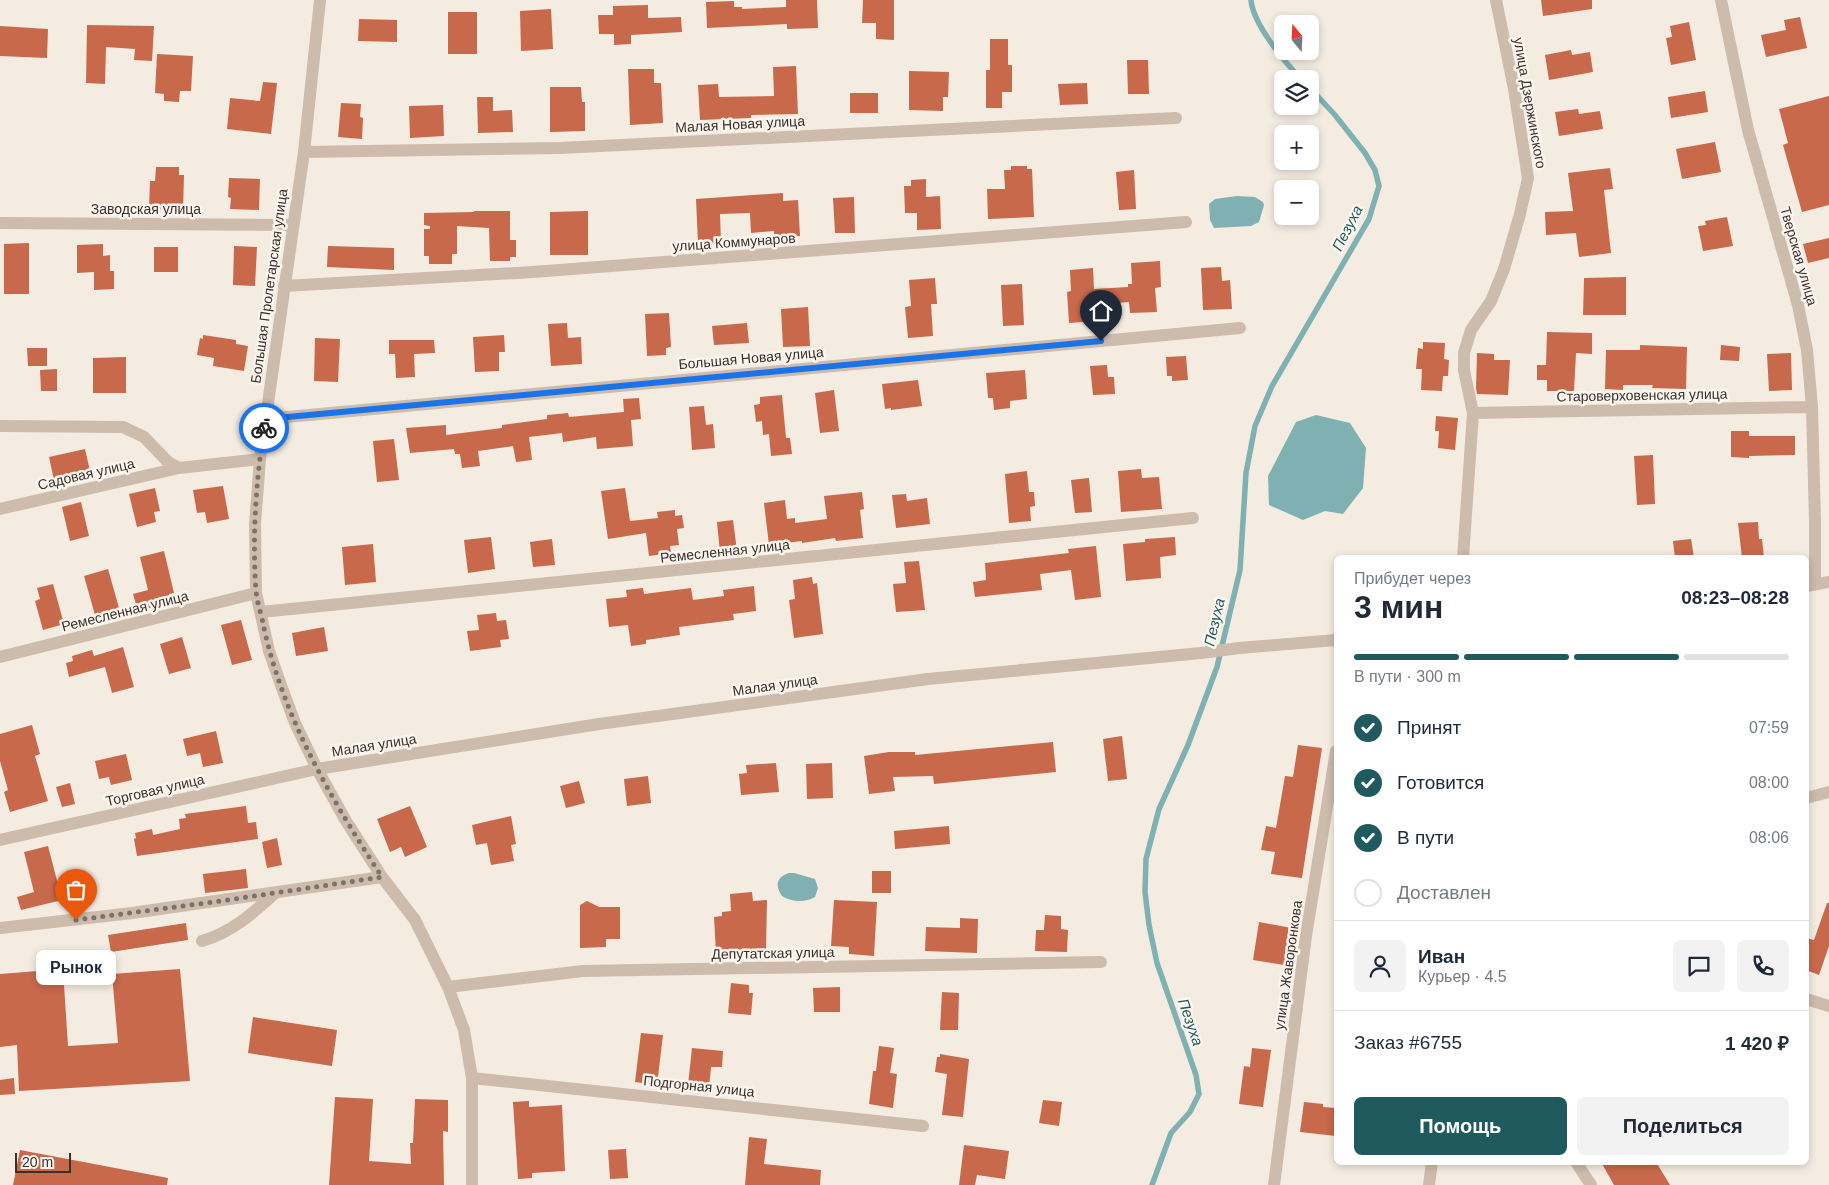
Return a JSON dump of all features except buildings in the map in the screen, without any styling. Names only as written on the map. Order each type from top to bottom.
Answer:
[{"type":"street","name":"Большая Пролетарская улица","points":[[320,0],[304,152],[292,225],[260,459],[255,524],[256,593],[270,652],[282,688],[295,723],[316,769],[346,821],[382,877],[415,920],[448,987],[464,1030],[472,1078],[472,1185]]},
{"type":"street","name":"улица Дзержинского","points":[[1463,555],[1473,413],[1464,370],[1464,353],[1471,330],[1490,301],[1504,269],[1528,178],[1514,90],[1496,0]]},
{"type":"street","name":"Тверская улица","points":[[1721,0],[1748,130],[1798,306],[1807,350],[1812,407],[1815,521],[1810,585]]},
{"type":"street","name":"Малая Новая улица","points":[[304,152],[560,148],[1176,118]]},
{"type":"street","name":"улица Коммунаров","points":[[284,286],[533,272],[1186,222]]},
{"type":"street","name":"Заводская улица","points":[[0,223],[292,225]]},
{"type":"street","name":"Большая Новая улица","points":[[266,419],[1240,328]]},
{"type":"street","name":"Староверховенская улица","points":[[1473,413],[1812,407]]},
{"type":"street","points":[[0,426],[123,426],[144,437],[168,462],[179,468],[260,459]]},
{"type":"street","name":"Садовая улица","points":[[0,509],[179,468]]},
{"type":"street","name":"Ремесленная улица","points":[[261,612],[1192,518]]},
{"type":"street","points":[[1810,585],[1829,582]]},
{"type":"street","name":"Ремесленная улица","points":[[0,657],[256,593]]},
{"type":"street","name":"Малая улица","points":[[316,769],[599,724],[918,680],[1334,640]]},
{"type":"street","name":"улица Жаворонкова","points":[[1274,1185],[1305,946],[1334,764]]},
{"type":"street","name":"Торговая улица","points":[[0,840],[316,769]]},
{"type":"street","points":[[1809,797],[1829,792]]},
{"type":"street","points":[[0,928],[132,913],[382,877]]},
{"type":"street","points":[[202,940],[217,936],[247,918],[274,894]]},
{"type":"street","name":"Депутатская улица","points":[[448,987],[583,971],[1101,962]]},
{"type":"street","points":[[1809,1000],[1829,1006]]},
{"type":"street","name":"Подгорная улица","points":[[472,1078],[923,1126]]},
{"type":"street","points":[[1429,1185],[1432,1165]]},
{"type":"street","points":[[1578,1165],[1591,1185]]},
{"type":"water","points":[[1237,196],[1255,197],[1263,202],[1264,205],[1259,222],[1251,226],[1214,228],[1210,220],[1209,204],[1215,199]]},
{"type":"water","points":[[1316,415],[1350,423],[1366,448],[1363,488],[1343,514],[1325,511],[1303,520],[1269,505],[1268,476],[1296,422]]},
{"type":"water","points":[[789,873],[815,879],[818,888],[815,897],[799,901],[790,900],[782,896],[778,889],[778,882],[781,877]]},
{"type":"waterway","name":"Пезуха","points":[[1251,0],[1253,10],[1263,31],[1293,70]]},
{"type":"waterway","name":"Пезуха","points":[[1152,1185],[1171,1133],[1190,1112],[1199,1094],[1196,1075],[1157,963],[1149,925],[1145,892],[1146,859],[1159,809],[1188,745],[1217,667],[1240,570],[1246,473],[1255,426],[1272,386],[1369,219],[1379,186],[1375,170],[1365,153],[1319,98]]},
{"type":"way so far","points":[[76,920],[274,894],[382,877],[346,821],[316,769],[295,723],[270,652],[256,593],[255,556],[257,493],[264,428]]},
{"type":"place","name":"Рынок","points":[[76,920]]},
{"type":"route","points":[[264,428],[266,419],[1101,341]]}]
